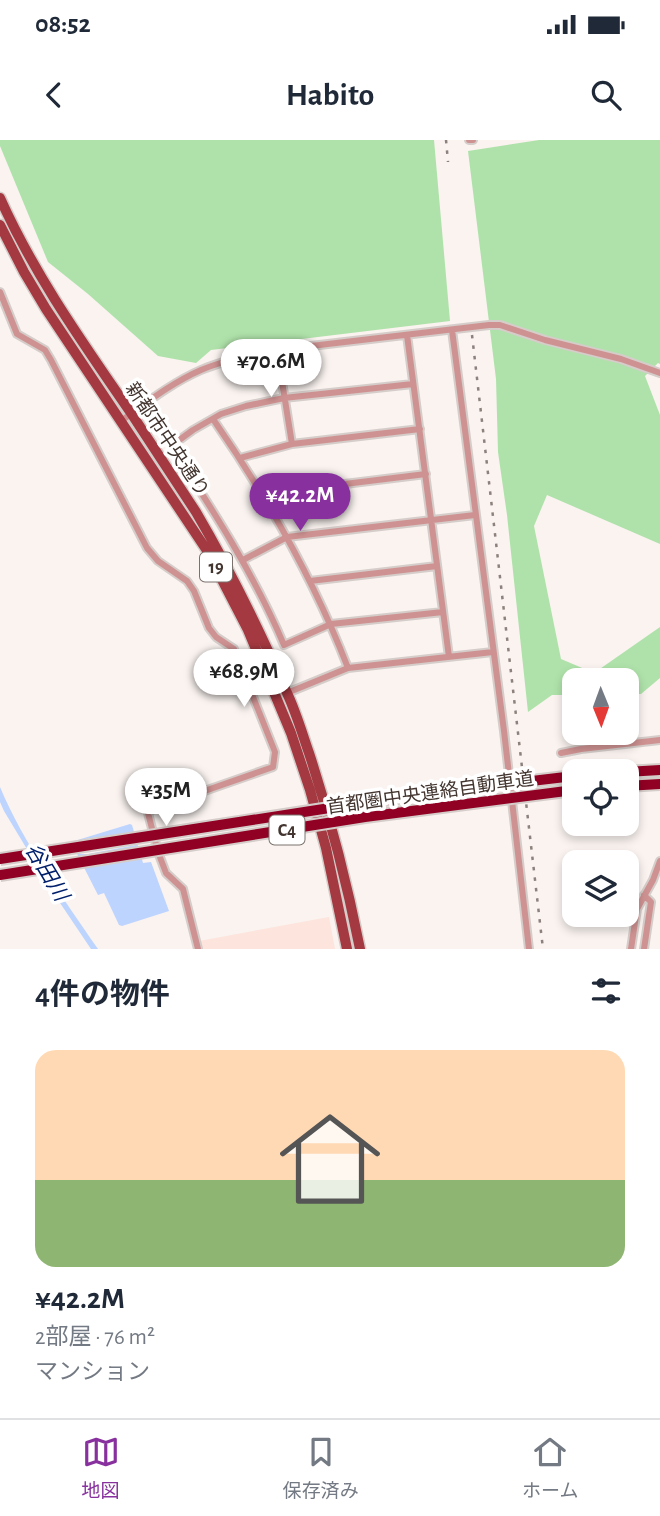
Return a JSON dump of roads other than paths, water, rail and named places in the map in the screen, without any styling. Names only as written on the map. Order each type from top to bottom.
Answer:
[{"type":"highway","points":[[639,771],[660,770]]},
{"type":"highway","name":"首都圏中央連絡自動車道","points":[[0,859],[402,798],[562,778]]},
{"type":"highway","points":[[639,785],[660,784]]},
{"type":"highway","name":"首都圏中央連絡自動車道","points":[[0,874],[378,816],[562,792]]},
{"type":"main road","name":"新都市中央通り","points":[[0,198],[36,271],[196,512],[258,627],[287,693],[319,785],[337,848],[360,949]]},
{"type":"main road","name":"新都市中央通り","points":[[0,225],[46,309],[183,513],[211,559],[248,630],[291,733],[310,790],[326,848],[347,949]]},
{"type":"street","points":[[0,292],[17,334],[45,350],[51,360],[147,548],[158,561],[187,581],[194,591],[209,628],[216,637],[234,649],[275,752],[273,767],[148,813],[166,873],[183,889],[198,949]]},
{"type":"street","points":[[121,421],[199,370],[260,352],[500,325],[545,340],[621,359],[660,373]]},
{"type":"street","points":[[452,330],[504,731],[529,949]]},
{"type":"street","points":[[407,335],[449,657]]},
{"type":"street","points":[[277,350],[292,443]]},
{"type":"street","points":[[413,384],[285,398],[246,406],[213,419],[171,446],[243,560],[284,645],[331,624],[443,612]]},
{"type":"street","points":[[213,419],[240,458],[287,537],[331,624],[348,668]]},
{"type":"street","points":[[240,458],[292,443],[420,429]]},
{"type":"street","points":[[265,498],[303,489],[426,474]]},
{"type":"street","points":[[243,560],[287,537],[475,515]]},
{"type":"street","points":[[310,581],[437,566]]},
{"type":"street","points":[[287,693],[348,668],[493,652]]},
{"type":"street","points":[[561,753],[660,740]]},
{"type":"street","points":[[631,949],[637,909],[660,861]]},
{"type":"street","points":[[644,895],[651,902],[644,949]]},
{"type":"water","points":[[0,787],[32,850],[98,949],[91,949],[54,894],[4,811],[0,802]]},
{"type":"water","points":[[130,824],[143,863],[151,862],[169,911],[122,926],[119,925],[104,893],[98,895],[71,842]]},
{"type":"railway","points":[[446,140],[448,162]]},
{"type":"railway","points":[[472,335],[543,949]]},
{"type":"water label","name":"谷田川","points":[[47,872]]}]
